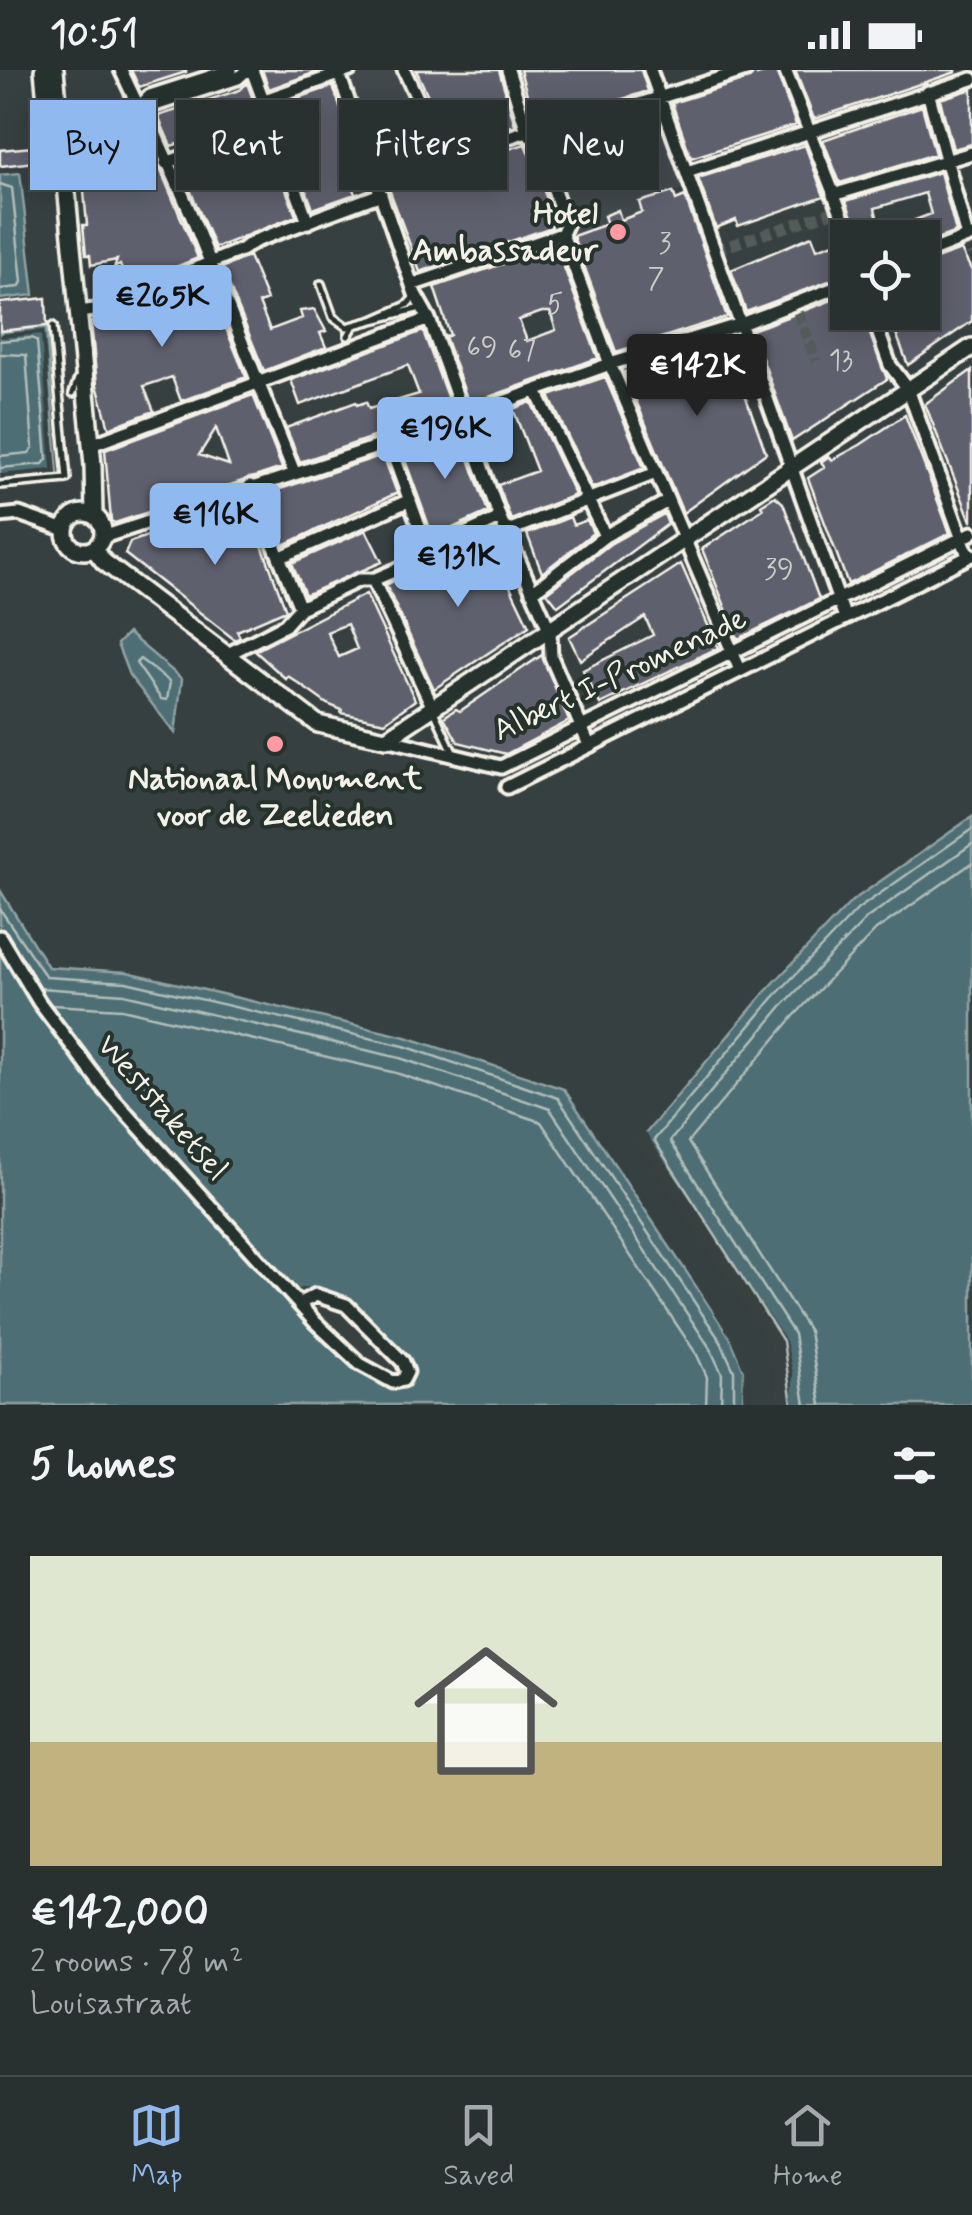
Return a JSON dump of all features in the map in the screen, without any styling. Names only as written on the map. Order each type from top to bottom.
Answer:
[{"type":"street","points":[[43,70],[46,100]]},
{"type":"street","points":[[55,70],[58,100]]},
{"type":"street","points":[[121,70],[136,100]]},
{"type":"street","points":[[144,100],[231,70]]},
{"type":"street","points":[[156,105],[238,78],[245,70],[261,100]]},
{"type":"street","points":[[404,70],[418,100]]},
{"type":"street","points":[[507,140],[527,131],[508,70]]},
{"type":"street","points":[[650,70],[844,618]]},
{"type":"street","points":[[654,100],[718,74],[746,70]]},
{"type":"street","points":[[785,70],[840,220]]},
{"type":"street","points":[[265,100],[345,72],[353,100]]},
{"type":"street","points":[[687,172],[972,79]]},
{"type":"street","points":[[928,92],[970,236],[940,247]]},
{"type":"street","points":[[156,140],[294,472]]},
{"type":"street","points":[[833,195],[972,153]]},
{"type":"street","points":[[166,163],[176,159]]},
{"type":"street","points":[[64,190],[71,312],[91,445],[94,515],[103,527],[99,543]]},
{"type":"street","points":[[295,190],[308,222]]},
{"type":"street","points":[[71,312],[95,310],[208,262],[257,246],[373,190]]},
{"type":"street","points":[[380,190],[505,532],[550,630],[551,657],[589,745]]},
{"type":"street","points":[[554,190],[566,225],[562,234],[610,364],[740,670]]},
{"type":"street","points":[[414,289],[562,234]]},
{"type":"street","points":[[0,516],[19,514],[65,530],[74,548],[99,543],[250,486],[388,444],[610,364],[797,307],[830,291]]},
{"type":"street","points":[[91,445],[259,382],[349,338],[425,313]]},
{"type":"street","points":[[877,330],[890,365],[908,389],[945,491],[965,533],[970,556]]},
{"type":"street","points":[[386,739],[972,347]]},
{"type":"street","points":[[536,390],[605,536]]},
{"type":"street","points":[[388,444],[428,551]]},
{"type":"street","points":[[505,532],[656,472]]},
{"type":"street","points":[[250,486],[300,608]]},
{"type":"street","points":[[281,557],[410,500]]},
{"type":"street","points":[[532,592],[605,536],[668,501]]},
{"type":"street","points":[[65,530],[73,516],[94,515]]},
{"type":"street","points":[[226,655],[285,625],[300,608],[359,580],[373,580],[417,561],[428,551],[500,518]]},
{"type":"street","name":"Albert I-Promenade","points":[[99,543],[104,562],[318,724],[501,767],[965,533]]},
{"type":"street","name":"Albert I-Promenade","points":[[507,787],[970,556]]},
{"type":"street","points":[[373,580],[433,708]]},
{"type":"street","name":"Weststaketsel","points":[[0,937],[39,1002],[103,1087],[300,1303],[360,1364],[393,1382],[403,1380],[403,1362],[346,1306],[316,1295],[300,1303]]},
{"type":"lane","points":[[322,284],[334,317],[349,338],[370,321],[407,304],[414,289]]},
{"type":"lane","points":[[363,313],[370,321]]},
{"type":"lane","points":[[370,321],[425,313]]},
{"type":"lane","points":[[0,486],[67,479],[53,326]]},
{"type":"lane","points":[[73,336],[78,382],[73,393]]},
{"type":"lane","points":[[433,708],[455,756]]},
{"type":"shaded area","points":[[369,70],[397,70],[411,100],[358,100],[349,78]]},
{"type":"shaded area","points":[[660,98],[691,186],[639,202],[642,212],[621,220],[618,211],[605,215],[606,225],[573,236],[564,232],[551,190],[659,190],[659,100],[653,100]]},
{"type":"water","points":[[20,173],[34,295],[0,299],[0,175]]},
{"type":"water","points":[[46,327],[58,473],[0,478],[0,332]]},
{"type":"water","points":[[128,633],[182,679],[175,733],[129,675],[117,644]]},
{"type":"water","points":[[972,817],[972,1405],[782,1405],[775,1346],[640,1140],[766,991],[852,901]]},
{"type":"water","points":[[0,890],[48,967],[127,972],[406,1037],[564,1089],[730,1337],[744,1370],[743,1405],[0,1405]]},
{"type":"pier","points":[[44,330],[57,474],[0,479],[0,474],[51,469],[41,334],[0,338],[0,334]]},
{"type":"pier","points":[[0,925],[44,998],[108,1084],[294,1290],[307,1287],[344,1298],[409,1360],[411,1374],[405,1387],[387,1386],[336,1350],[98,1091],[4,956],[0,949]]},
{"type":"pier","points":[[569,1086],[734,1334],[749,1368],[748,1405],[743,1405],[744,1370],[730,1337]]},
{"type":"pier","points":[[643,1129],[786,1341],[793,1374],[792,1405],[777,1405],[770,1348],[635,1142]]},
{"type":"building","points":[[131,70],[186,70],[186,72],[139,87]]},
{"type":"building","points":[[262,70],[322,70],[269,89]]},
{"type":"building","points":[[416,70],[499,70],[515,125],[507,128],[507,100],[430,100]]},
{"type":"building","points":[[520,70],[641,70],[648,91],[620,100],[529,100]]},
{"type":"building","points":[[755,70],[757,75],[776,70],[796,125],[691,158],[672,103],[749,79]]},
{"type":"building","points":[[795,70],[956,70],[956,72],[814,119]]},
{"type":"building","points":[[247,83],[253,100],[208,100],[240,90]]},
{"type":"building","points":[[333,86],[339,103],[339,190],[353,190],[355,194],[313,209],[306,190],[319,190],[319,100],[292,100]]},
{"type":"building","points":[[972,89],[972,144],[953,149],[940,99]]},
{"type":"building","points":[[922,106],[935,154],[840,183],[823,140]]},
{"type":"building","points":[[176,110],[176,144],[171,146],[158,116]]},
{"type":"building","points":[[525,144],[527,190],[543,190],[551,209],[547,211],[552,227],[420,272],[389,190],[507,190],[507,150]]},
{"type":"building","points":[[805,145],[824,196],[738,226],[736,220],[716,228],[698,178]]},
{"type":"building","points":[[30,147],[30,163],[0,166],[0,150]]},
{"type":"building","points":[[156,159],[198,258],[129,286],[120,265],[114,268],[117,260],[91,265],[83,225],[87,225],[84,190],[156,190]]},
{"type":"building","points":[[940,172],[956,232],[940,238],[940,220],[915,220],[931,214],[925,193],[875,208],[878,220],[853,220],[846,201]]},
{"type":"building","points":[[190,190],[286,190],[296,216],[215,248]]},
{"type":"building","points":[[673,192],[676,200],[685,196],[727,317],[616,352],[573,236],[607,224],[604,216],[618,210],[621,220],[642,212],[639,202]]},
{"type":"building","points":[[812,236],[817,249],[830,244],[830,281],[746,312],[731,270]]},
{"type":"building","points":[[556,246],[598,358],[469,404],[445,337],[450,335],[434,287]],"holes":[[[550,312],[556,330],[527,341],[519,320]]]},
{"type":"building","points":[[961,250],[972,271],[972,321],[908,365],[895,330],[940,330],[940,258]]},
{"type":"building","points":[[249,256],[267,300],[259,303],[270,330],[302,318],[300,311],[314,309],[326,331],[320,333],[326,347],[264,371],[222,268]]},
{"type":"building","points":[[204,275],[246,377],[181,401],[172,377],[144,386],[154,411],[109,428],[97,385],[91,322]]},
{"type":"building","points":[[46,298],[47,326],[0,331],[0,303]]},
{"type":"building","points":[[830,301],[830,330],[869,330],[887,379],[792,441],[752,330]]},
{"type":"building","points":[[423,331],[452,410],[300,462],[286,428],[356,402],[366,402],[369,409],[419,394],[408,365],[300,405],[291,380]]},
{"type":"building","points":[[725,339],[766,453],[683,513],[624,372]]},
{"type":"building","points":[[972,370],[972,521],[971,521],[925,404]]},
{"type":"building","points":[[605,377],[644,468],[592,488],[549,396]]},
{"type":"building","points":[[253,395],[282,468],[115,523],[111,521],[105,450]],"holes":[[[216,428],[229,465],[199,455]]]},
{"type":"building","points":[[531,402],[575,495],[511,520],[498,485],[537,471],[513,409]]},
{"type":"building","points":[[905,415],[950,533],[848,584],[808,478],[825,467],[821,462],[829,456],[832,460],[860,445]]},
{"type":"building","points":[[458,428],[488,512],[433,537],[401,449]]},
{"type":"building","points":[[383,455],[397,493],[284,545],[265,494]]},
{"type":"building","points":[[775,496],[783,503],[819,599],[738,639],[702,549],[763,509],[761,505]]},
{"type":"building","points":[[246,502],[286,610],[237,631],[240,637],[235,640],[125,554],[130,542]]},
{"type":"building","points":[[664,514],[668,524],[558,606],[547,592],[610,544]]},
{"type":"building","points":[[570,517],[573,525],[587,520],[593,533],[542,573],[527,534]]},
{"type":"building","points":[[366,530],[382,562],[305,595],[292,563]]},
{"type":"building","points":[[482,537],[487,538],[529,626],[434,689],[386,585]]},
{"type":"building","points":[[681,564],[718,648],[600,704],[583,670],[653,635],[645,617],[580,660],[569,637]]},
{"type":"building","points":[[366,594],[415,700],[385,722],[341,713],[342,710],[288,676],[286,679],[255,651]],"holes":[[[347,624],[357,649],[339,657],[327,632]]]},
{"type":"building","points":[[542,655],[569,721],[506,754],[458,742],[444,717],[456,709],[460,711]]},
{"type":"tunnel","points":[[715,250],[832,212]]},
{"type":"tunnel","points":[[967,237],[972,255]]},
{"type":"tunnel","points":[[798,312],[816,361]]},
{"type":"place","name":"Hotel Ambassadeur","points":[[618,232]]},
{"type":"place","name":"Nationaal Monument voor de Zeelieden","points":[[275,744]]}]
